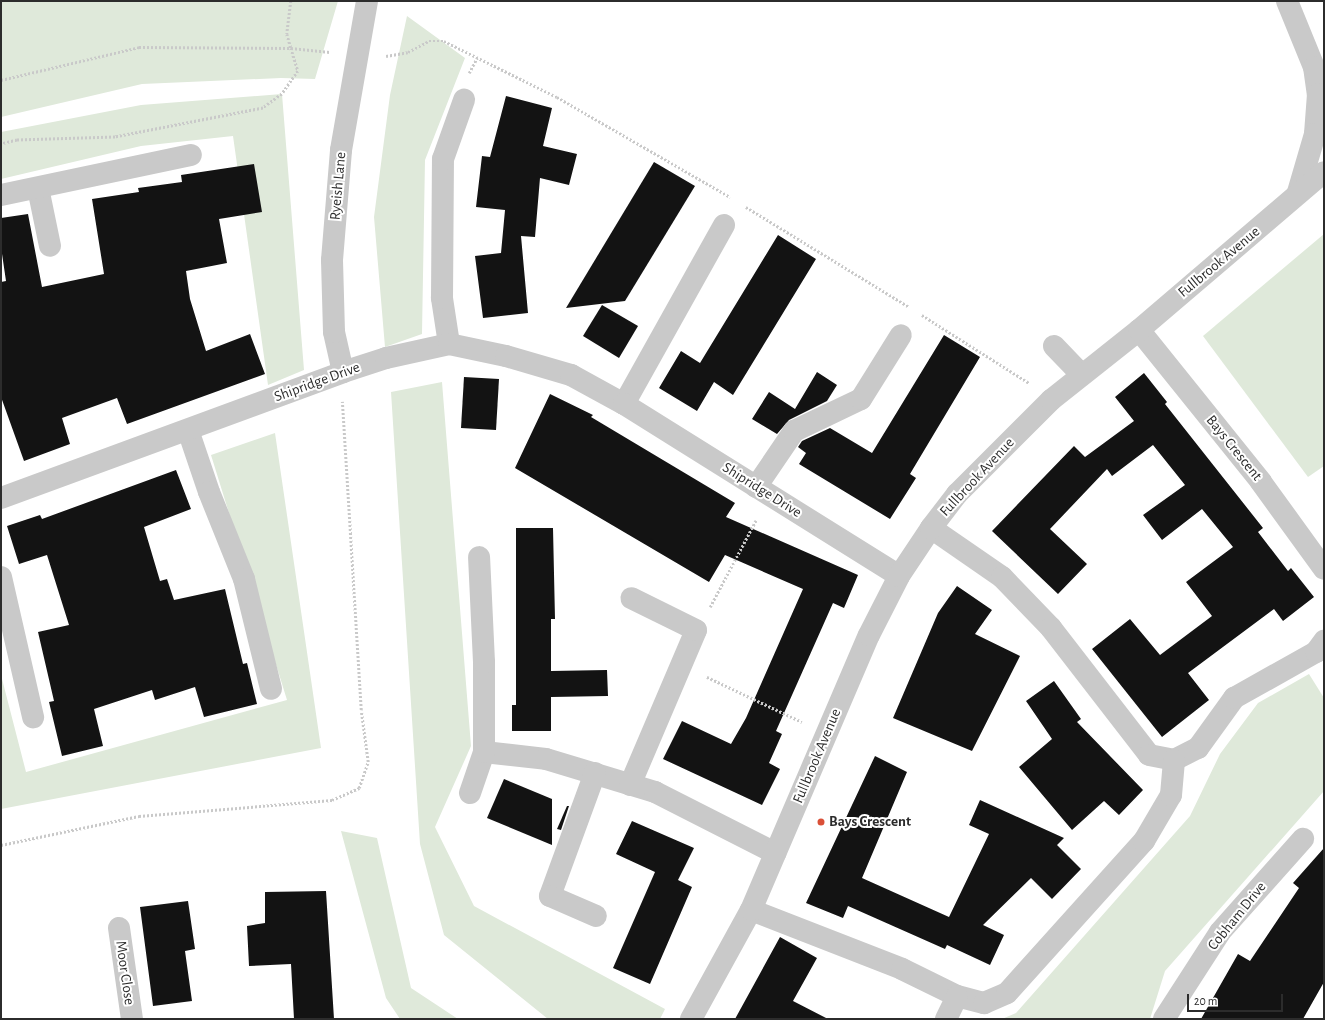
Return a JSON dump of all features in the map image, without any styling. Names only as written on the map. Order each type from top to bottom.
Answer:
[{"type":"street","name":"Ryeish Lane","points":[[343,372],[334,332],[332,260],[341,150],[367,1]]},
{"type":"street","points":[[1287,1],[1314,67],[1318,94],[1315,134],[1298,192]]},
{"type":"street","points":[[449,344],[442,298],[443,159],[464,100]]},
{"type":"street","points":[[1,195],[127,167],[191,155]]},
{"type":"street","name":"Fullbrook Avenue","points":[[690,1019],[751,910],[869,635],[899,576],[931,528],[957,494],[1051,400],[1139,330],[1298,192],[1324,172]]},
{"type":"street","points":[[38,188],[50,246]]},
{"type":"street","points":[[624,404],[724,225]]},
{"type":"street","name":"Bays Crescent","points":[[1139,330],[1260,482],[1324,569]]},
{"type":"street","points":[[762,491],[794,431],[861,400],[901,335]]},
{"type":"street","name":"Shipridge Drive","points":[[1,498],[343,372],[386,358],[449,344],[506,356],[571,376],[624,404],[899,576]]},
{"type":"street","points":[[1054,346],[1082,375]]},
{"type":"street","points":[[188,430],[209,492],[244,579],[271,689]]},
{"type":"street","points":[[931,528],[1002,577],[1051,628],[1149,755],[1174,760],[1198,748],[1234,698],[1316,652],[1324,641]]},
{"type":"street","points":[[470,793],[484,752],[484,662],[479,557]]},
{"type":"street","points":[[1,577],[33,717]]},
{"type":"street","points":[[630,785],[696,630],[631,598]]},
{"type":"street","points":[[484,752],[546,758],[655,792],[775,853]]},
{"type":"street","points":[[751,910],[902,969],[957,996],[984,1004],[1007,993],[1144,841],[1171,795],[1174,760]]},
{"type":"street","points":[[595,774],[550,896],[596,916]]},
{"type":"street","name":"Cobham Drive","points":[[1164,1019],[1220,932],[1303,839]]},
{"type":"street","name":"Moor Close","points":[[119,928],[132,1019]]},
{"type":"street","points":[[946,1019],[957,996]]},
{"type":"path","points":[[1,144],[17,140],[115,137],[263,108],[282,94],[298,71],[287,34],[291,1]]},
{"type":"path","points":[[1,80],[139,47],[291,48],[381,57],[408,52],[429,41],[444,41],[557,97],[737,201]]},
{"type":"path","points":[[744,206],[913,310]]},
{"type":"path","points":[[920,314],[1008,368],[1051,400]]},
{"type":"path","points":[[696,630],[725,582],[762,491]]},
{"type":"path","points":[[681,665],[827,734]]},
{"type":"green space","points":[[1,1],[338,1],[315,79],[281,78],[142,84],[1,117]]},
{"type":"green space","points":[[407,16],[465,58],[425,160],[422,334],[385,347],[374,217],[390,95]]},
{"type":"green space","points":[[282,94],[304,370],[268,385],[233,136],[141,146],[1,179],[1,132],[141,105]]},
{"type":"green space","points":[[1324,234],[1324,466],[1308,477],[1203,336]]},
{"type":"green space","points":[[442,382],[471,746],[435,827],[474,906],[665,1009],[660,1019],[548,1019],[444,935],[420,844],[391,392]]},
{"type":"green space","points":[[275,433],[321,748],[1,809],[1,675],[26,772],[287,700],[211,455]]},
{"type":"green space","points":[[1309,674],[1324,698],[1324,791],[1165,971],[1150,1019],[1002,1019],[1016,1013],[1190,816],[1220,754],[1258,703]]},
{"type":"green space","points":[[341,831],[377,838],[411,988],[458,1019],[400,1019],[386,998]]},
{"type":"building","points":[[506,96],[552,108],[543,146],[577,154],[569,185],[540,178],[535,237],[521,236],[528,313],[483,318],[475,256],[501,253],[505,210],[476,207],[482,156],[490,157]]},
{"type":"building","points":[[654,162],[695,186],[625,301],[566,308]]},
{"type":"building","points":[[254,164],[262,212],[219,219],[227,263],[186,271],[190,299],[206,351],[250,334],[265,374],[127,424],[117,398],[62,418],[70,444],[24,461],[1,397],[1,282],[6,281],[1,247],[1,218],[28,214],[42,287],[104,274],[92,199],[139,192],[138,188],[182,182],[181,175]]},
{"type":"building","points":[[778,235],[816,259],[733,395],[714,382],[697,411],[659,388],[681,351],[700,363]]},
{"type":"building","points":[[602,305],[638,326],[619,358],[583,336]]},
{"type":"building","points":[[944,335],[980,357],[910,474],[916,478],[890,519],[799,464],[806,453],[798,447],[802,441],[830,428],[872,453]]},
{"type":"building","points":[[817,372],[837,385],[827,401],[789,420],[777,434],[752,419],[769,392],[795,409]]},
{"type":"building","points":[[1144,373],[1167,402],[1165,404],[1263,528],[1258,532],[1288,571],[1291,568],[1314,597],[1283,621],[1274,609],[1188,673],[1209,700],[1162,737],[1092,649],[1130,619],[1160,655],[1212,616],[1186,582],[1233,547],[1202,509],[1162,540],[1143,515],[1185,485],[1153,445],[1112,476],[1107,469],[1050,529],[1087,564],[1058,594],[992,531],[1074,446],[1085,457],[1134,421],[1115,397]]},
{"type":"building","points":[[464,377],[499,379],[496,430],[461,428]]},
{"type":"building","points":[[550,394],[593,415],[591,417],[735,503],[726,517],[858,575],[844,608],[833,603],[776,731],[782,734],[769,763],[780,769],[762,805],[663,759],[682,721],[731,744],[746,718],[803,589],[725,555],[709,582],[515,468]]},
{"type":"building","points":[[176,470],[191,509],[144,527],[160,581],[167,579],[174,600],[225,589],[243,664],[247,663],[257,704],[204,717],[195,687],[155,700],[152,690],[94,709],[103,746],[62,756],[49,702],[54,701],[38,632],[69,625],[47,555],[19,564],[7,526],[40,515],[42,519]]},
{"type":"building","points":[[516,528],[553,528],[555,619],[551,619],[551,671],[607,670],[608,696],[551,697],[551,731],[512,731],[512,705],[516,705]]},
{"type":"building","points":[[957,586],[992,610],[975,634],[1020,656],[972,751],[893,718],[938,613]]},
{"type":"building","points":[[1054,681],[1081,719],[1077,722],[1143,790],[1119,815],[1104,801],[1072,830],[1019,767],[1052,739],[1026,701]]},
{"type":"building","points":[[875,756],[907,772],[862,878],[949,917],[989,834],[969,825],[980,800],[1064,838],[1057,845],[1081,869],[1052,899],[1031,878],[983,925],[1004,935],[990,965],[947,945],[945,949],[848,906],[843,918],[806,903]]},
{"type":"building","points":[[504,779],[552,799],[552,845],[487,818]]},
{"type":"building","points":[[567,806],[569,806],[561,830],[557,829]]},
{"type":"building","points":[[632,821],[694,848],[678,880],[692,887],[650,984],[613,968],[655,872],[616,854]]},
{"type":"building","points":[[1324,848],[1324,982],[1303,1019],[1201,1019],[1238,954],[1250,961],[1299,888],[1293,883]]},
{"type":"building","points":[[326,891],[334,1019],[294,1019],[291,964],[249,966],[247,926],[265,923],[265,892]]},
{"type":"building","points":[[188,901],[195,949],[185,951],[192,1001],[153,1006],[140,907]]},
{"type":"building","points":[[780,937],[817,958],[793,1001],[828,1019],[735,1019]]},
{"type":"place","name":"Bays Crescent","points":[[821,822]]}]
